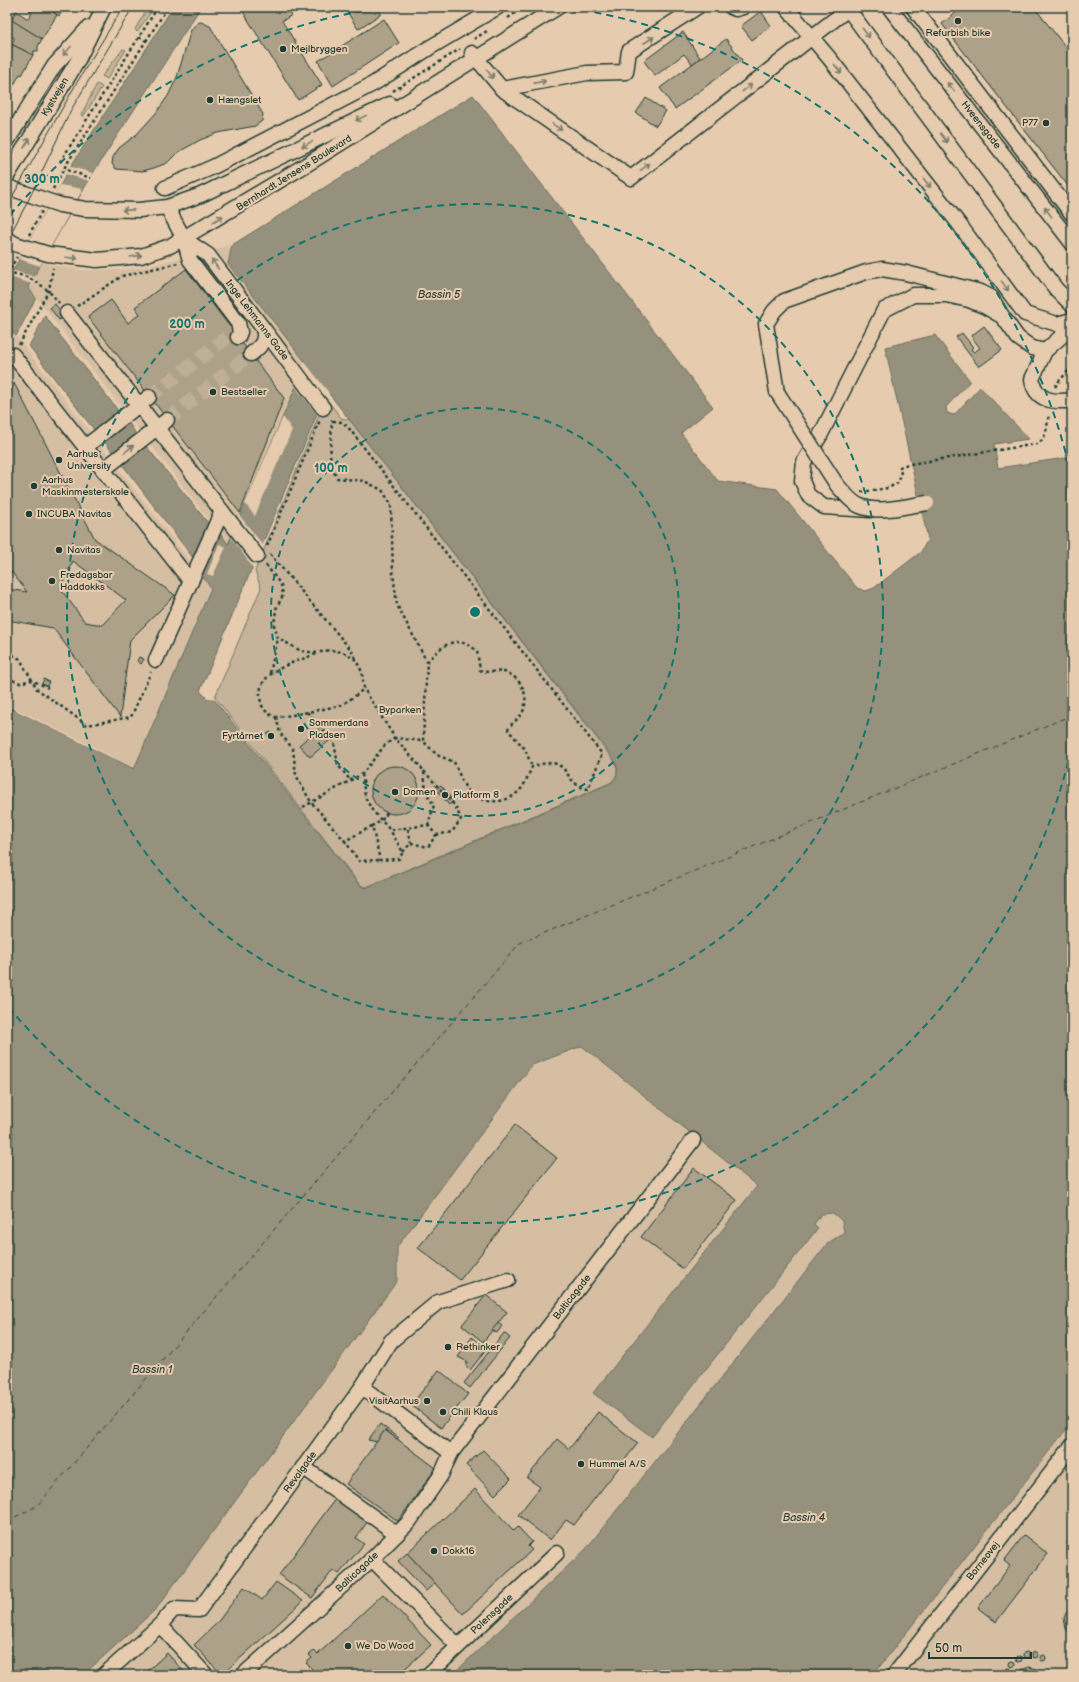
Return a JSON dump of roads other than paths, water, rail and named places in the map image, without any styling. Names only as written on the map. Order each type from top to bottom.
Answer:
[{"type":"street","points":[[165,188],[213,167],[373,84],[429,48],[498,7]]},
{"type":"street","name":"Bernhardt Jensens Boulevard","points":[[7,239],[23,247],[80,259],[119,259],[156,251],[184,239],[474,56],[542,7]]},
{"type":"street","name":"Bernhardt Jensens Boulevard","points":[[7,187],[48,201],[74,207],[116,210],[167,207],[201,195],[396,101],[558,7]]},
{"type":"street","points":[[502,89],[587,73],[626,72],[630,52],[697,7]]},
{"type":"street","points":[[732,7],[736,9],[743,7]]},
{"type":"street","points":[[786,7],[812,37],[959,224],[1026,314],[1057,324],[1072,320]]},
{"type":"street","name":"Hveensgade","points":[[889,7],[1072,243]]},
{"type":"street","name":"Hveensgade","points":[[913,7],[1072,214]]},
{"type":"street","points":[[474,56],[502,89],[631,178],[848,9],[1056,289],[1072,305]]},
{"type":"street","name":"Kystvejen","points":[[7,141],[54,66],[102,11]]},
{"type":"street","name":"Kystvejen","points":[[7,176],[77,62],[102,11]]},
{"type":"street","name":"Inge Lehmanns Gade","points":[[167,207],[184,239],[190,260],[237,332]]},
{"type":"street","name":"Inge Lehmanns Gade","points":[[184,239],[208,255],[324,409]]},
{"type":"street","points":[[1002,317],[979,304],[946,296],[912,295],[884,310],[821,434],[804,462],[802,481],[808,495],[824,507],[879,511],[927,503],[883,509],[859,506],[849,499],[837,485],[777,392],[766,324],[774,311],[784,301],[871,271],[882,269],[906,273],[981,292],[991,297],[1002,317],[1018,338],[1032,348],[1045,351]]},
{"type":"street","points":[[935,280],[946,296]]},
{"type":"street","points":[[67,313],[144,401],[162,424],[222,511],[258,556]]},
{"type":"street","points":[[1072,327],[1045,351],[1033,373],[1033,386],[1040,396],[1052,401],[1062,402],[1072,400]]},
{"type":"street","points":[[249,351],[262,344],[265,334],[263,329]]},
{"type":"street","points":[[13,355],[191,582]]},
{"type":"street","points":[[86,447],[144,401]]},
{"type":"street","points":[[103,470],[162,424]]},
{"type":"street","points":[[156,660],[222,511]]},
{"type":"street","name":"Balticagade","points":[[243,1675],[372,1559],[409,1522],[441,1475],[451,1453],[693,1140]]},
{"type":"street","name":"Revalgade","points":[[104,1675],[160,1625],[174,1609],[199,1610],[362,1386],[391,1341],[438,1302],[508,1280]]},
{"type":"street","points":[[362,1386],[451,1453]]},
{"type":"street","name":"Borneovej","points":[[894,1675],[1072,1446]]},
{"type":"street","points":[[303,1467],[397,1534]]},
{"type":"street","name":"Polensgade","points":[[428,1675],[557,1553]]},
{"type":"street","points":[[372,1559],[458,1646]]},
{"type":"street","points":[[160,1625],[206,1675]]},
{"type":"water","points":[[173,7],[201,7],[93,173],[28,287],[36,298],[16,336],[13,332],[7,343],[7,281],[71,166]]},
{"type":"water","points":[[473,95],[713,407],[681,433],[718,481],[777,489],[857,588],[866,591],[874,588],[921,552],[928,539],[885,347],[935,335],[970,381],[946,407],[947,413],[954,415],[980,387],[1029,439],[994,444],[998,468],[1072,457],[1072,1422],[873,1675],[452,1675],[586,1549],[827,1244],[844,1232],[842,1221],[833,1213],[821,1214],[814,1224],[818,1228],[652,1437],[593,1393],[757,1186],[582,1046],[532,1065],[397,1247],[397,1281],[156,1609],[83,1675],[7,1675],[7,706],[134,769],[211,588],[202,576],[220,533],[228,544],[306,363],[228,264],[232,245]],"holes":[[[327,391],[614,759],[617,766],[617,775],[611,783],[366,888],[360,886],[214,699],[208,699],[200,691]]]},
{"type":"water","points":[[45,316],[120,413],[95,431],[29,346]]},
{"type":"water","points":[[129,423],[137,436],[113,453],[104,441]]},
{"type":"water","points":[[146,446],[208,523],[193,558],[122,464]]},
{"type":"tunnel","points":[[149,397],[234,332]]},
{"type":"tunnel","points":[[167,420],[251,354]]},
{"type":"tram line","points":[[7,206],[76,84],[123,7]]},
{"type":"tram line","points":[[7,240],[27,203],[71,110],[133,7]]},
{"type":"place","name":"Refurbish bike","points":[[958,21]]},
{"type":"place","name":"Mejlbryggen","points":[[283,49]]},
{"type":"place","name":"Hængslet","points":[[210,100]]},
{"type":"place","name":"P77","points":[[1046,123]]},
{"type":"place","name":"Bestseller","points":[[213,392]]},
{"type":"place","name":"Aarhus University","points":[[59,460]]},
{"type":"place","name":"Aarhus Maskinmesterskole","points":[[34,486]]},
{"type":"place","name":"INCUBA Navitas","points":[[29,514]]},
{"type":"place","name":"Navitas","points":[[59,550]]},
{"type":"place","name":"Fredagsbar Haddokks","points":[[52,581]]},
{"type":"place","name":"Sommerdans Pladsen","points":[[301,729]]},
{"type":"place","name":"Fyrtårnet","points":[[271,736]]},
{"type":"place","name":"Domen","points":[[395,792]]},
{"type":"place","name":"Platform 8","points":[[445,795]]},
{"type":"place","name":"Rethinker","points":[[448,1347]]},
{"type":"place","name":"VisitAarhus","points":[[427,1401]]},
{"type":"place","name":"Chili Klaus","points":[[443,1412]]},
{"type":"place","name":"Hummel A/S","points":[[581,1464]]},
{"type":"place","name":"Dokk16","points":[[434,1551]]},
{"type":"place","name":"We Do Wood","points":[[348,1646]]},
{"type":"water label","name":"Bassin 5","points":[[439,294]]},
{"type":"water label","name":"Bassin 1","points":[[152,1369]]},
{"type":"water label","name":"Bassin 4","points":[[804,1517]]},
{"type":"park label","name":"Byparken","points":[[400,710]]}]
